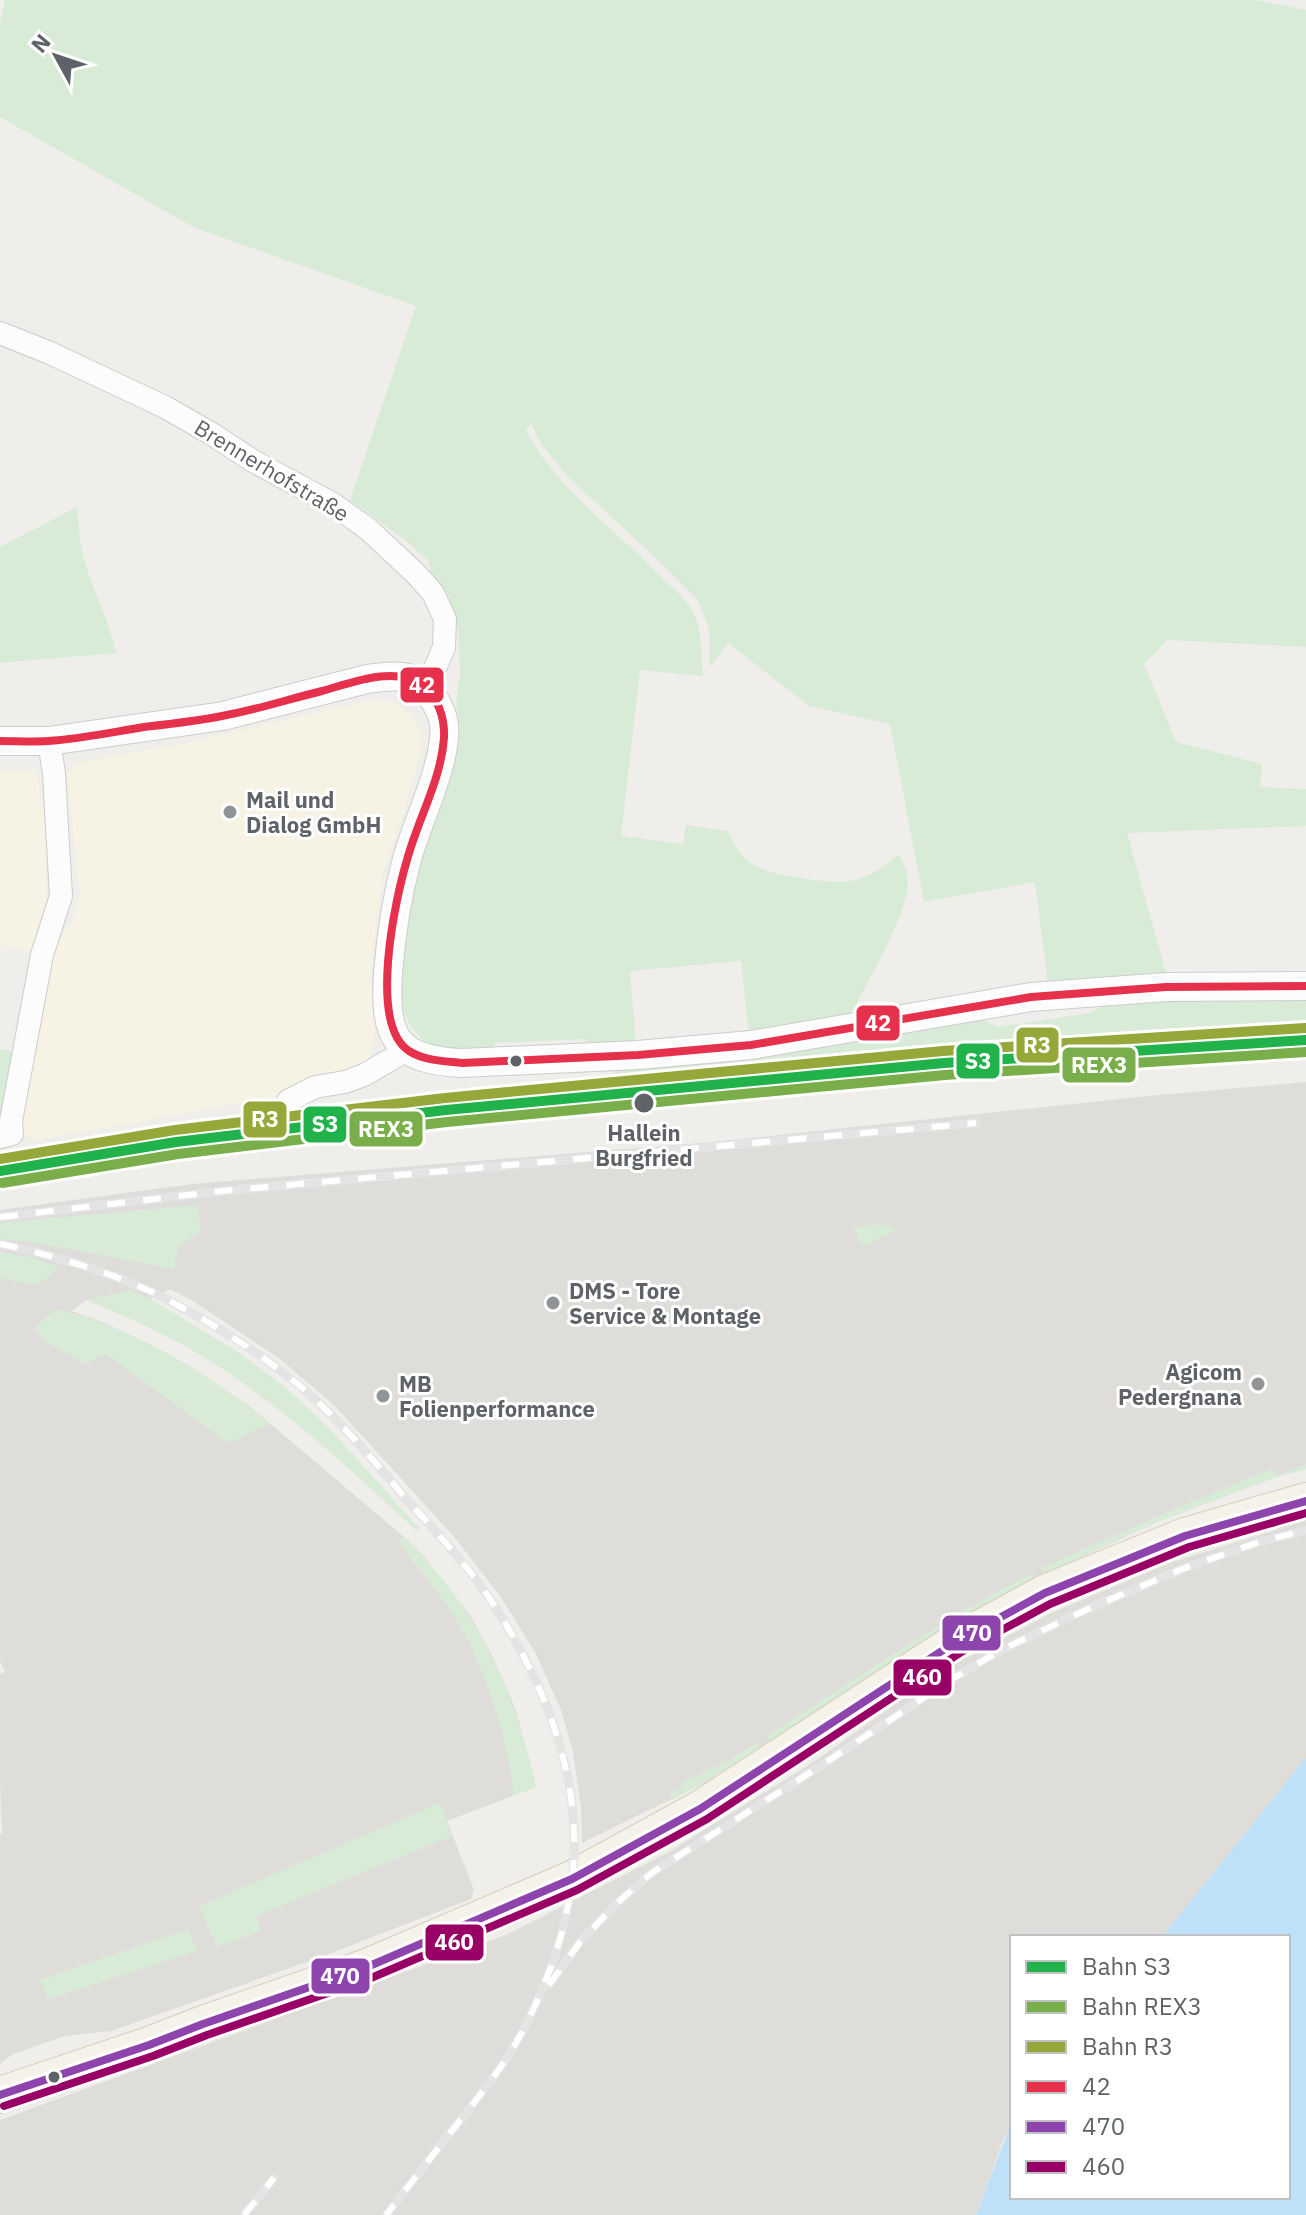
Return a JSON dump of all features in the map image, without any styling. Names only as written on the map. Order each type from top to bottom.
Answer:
[{"type":"main road","points":[[0,2095],[367,1967],[559,1885],[700,1809],[957,1641],[1045,1593],[1185,1536],[1306,1501]]},
{"type":"street","name":"Brennerhofstraße","points":[[0,333],[165,407],[253,461],[333,504],[368,529],[433,593],[445,619],[444,647],[427,688]]},
{"type":"street","points":[[0,741],[49,741],[223,716],[367,679],[405,676],[417,680],[435,701],[444,721],[444,740],[407,856],[390,952],[387,996],[388,1020],[396,1038],[407,1050],[428,1060],[462,1063],[638,1055],[751,1045],[1031,997],[1166,987],[1306,986]]},
{"type":"street","points":[[0,1137],[12,1134],[11,1121],[42,955],[61,896],[54,774],[49,741]]},
{"type":"street","points":[[288,1101],[315,1087],[364,1075],[407,1050]]},
{"type":"shaded area","points":[[376,699],[399,704],[417,724],[422,746],[382,875],[369,983],[380,996],[370,1062],[290,1094],[36,1140],[17,1132],[50,951],[74,920],[80,894],[67,774],[77,763],[182,744]]},
{"type":"shaded area","points":[[36,769],[46,835],[46,927],[36,951],[6,947],[0,942],[0,772]]},
{"type":"shaded area","points":[[1306,1082],[1306,1469],[1276,1477],[1157,1522],[1019,1587],[919,1644],[704,1783],[582,1843],[581,1808],[573,1752],[561,1710],[535,1652],[500,1596],[455,1538],[336,1407],[280,1359],[170,1289],[151,1299],[131,1291],[86,1300],[71,1311],[105,1323],[172,1356],[248,1405],[423,1555],[471,1617],[492,1655],[516,1710],[536,1787],[447,1821],[474,1890],[471,1899],[321,1957],[111,2031],[65,2036],[13,2054],[0,2064],[0,1674],[5,1672],[0,1661],[0,1210],[192,1184],[712,1142]]},
{"type":"shaded area","points":[[1306,1521],[1306,1758],[1165,1935],[1010,1935],[1010,2129],[1005,2135],[976,2215],[0,2215],[0,2120],[506,1935],[667,1853],[812,1763],[946,1669],[1051,1613],[1172,1562]]},
{"type":"green space","points":[[5,0],[1255,0],[1306,10],[1306,647],[1167,640],[1144,664],[1176,742],[1262,764],[1260,787],[1306,789],[1306,826],[1127,833],[1166,973],[1048,984],[1035,882],[924,902],[890,724],[809,706],[728,643],[710,667],[709,629],[698,600],[569,478],[541,444],[531,423],[526,430],[551,469],[681,596],[692,610],[698,626],[703,676],[640,670],[621,836],[683,844],[686,825],[728,831],[738,850],[753,865],[785,875],[842,882],[864,877],[898,854],[904,864],[908,883],[902,911],[887,945],[850,1014],[749,1034],[741,961],[630,971],[636,1044],[586,1046],[585,1039],[494,1043],[492,1051],[435,1048],[412,1028],[404,1013],[400,990],[401,960],[418,852],[457,754],[460,728],[456,704],[460,673],[458,628],[449,596],[431,573],[429,561],[350,500],[416,306],[195,228],[0,117],[0,25]]},
{"type":"green space","points":[[77,507],[85,561],[116,653],[0,663],[0,547]]},
{"type":"green space","points":[[1306,997],[1306,1025],[1088,1037],[613,1076],[614,1071],[750,1060],[982,1019],[997,1027],[1091,1013],[1106,1004]]},
{"type":"green space","points":[[0,1049],[15,1052],[6,1115],[0,1119]]},
{"type":"green space","points":[[197,1205],[201,1232],[179,1245],[174,1269],[0,1239],[0,1223]]},
{"type":"green space","points":[[876,1224],[891,1226],[895,1231],[863,1247],[853,1228]]},
{"type":"green space","points":[[0,1252],[26,1256],[59,1267],[38,1283],[0,1278]]},
{"type":"green space","points":[[131,1291],[151,1299],[241,1354],[286,1388],[329,1428],[419,1528],[417,1531],[312,1436],[256,1392],[170,1338],[86,1300]]},
{"type":"green space","points":[[56,1309],[113,1327],[169,1354],[223,1388],[270,1424],[228,1443],[106,1354],[85,1364],[46,1342],[34,1328]]},
{"type":"green space","points":[[1306,1464],[1306,1469],[1276,1477],[1156,1522],[1044,1574],[1041,1568],[1273,1468],[1277,1476]]},
{"type":"green space","points":[[403,1536],[452,1591],[489,1651],[517,1717],[536,1787],[514,1796],[500,1726],[476,1658],[448,1606],[399,1542]]},
{"type":"green space","points":[[1030,1574],[1034,1580],[958,1620],[770,1741],[767,1736],[864,1673]]},
{"type":"green space","points":[[756,1743],[760,1748],[673,1800],[670,1793],[683,1788],[681,1783],[730,1760]]},
{"type":"green space","points":[[440,1803],[452,1836],[256,1916],[261,1931],[217,1947],[199,1906]]},
{"type":"green space","points":[[188,1929],[197,1951],[48,1999],[40,1980]]},
{"type":"water","points":[[1306,1758],[1306,2215],[976,2215],[1010,2128],[1010,2199],[1290,2199],[1290,1935],[1164,1935]]},
{"type":"railway","points":[[0,1217],[222,1191],[976,1123]]},
{"type":"railway","points":[[0,1244],[86,1267],[149,1291],[236,1340],[300,1386],[356,1441],[473,1576],[512,1636],[547,1707],[568,1782],[573,1821],[574,1860],[569,1900],[556,1952],[536,2004],[507,2057],[386,2215]]},
{"type":"railway","points":[[549,1985],[580,1942],[617,1903],[653,1872],[952,1679],[1001,1650],[1182,1569],[1256,1543],[1306,1530]]},
{"type":"railway","points":[[244,2215],[274,2178]]},
{"type":"rail line","name":"R3","points":[[0,1159],[175,1130],[445,1098],[943,1051],[1305,1028]]},
{"type":"rail line","name":"S3","points":[[0,1171],[176,1142],[446,1110],[944,1063],[1306,1040]]},
{"type":"rail line","name":"REX3","points":[[2,1183],[178,1154],[447,1122],[945,1075],[1306,1052]]},
{"type":"transit line","name":"42","points":[[0,741],[60,740],[213,718],[359,680],[386,676],[399,676],[422,685],[439,708],[444,738],[434,784],[412,845],[396,903],[387,989],[397,1037],[409,1051],[435,1060],[462,1063],[638,1055],[751,1045],[1031,997],[1166,987],[1306,986]]},
{"type":"transit line","name":"470","points":[[0,2095],[367,1967],[572,1879],[700,1809],[957,1641],[1045,1593],[1185,1536],[1306,1501]]},
{"type":"transit line","name":"460","points":[[4,2106],[371,1978],[577,1890],[707,1819],[963,1651],[1050,1604],[1189,1547],[1306,1513]]},
{"type":"place","name":"Mail und Dialog GmbH","points":[[230,812]]},
{"type":"place","name":"Hallein Burgfried","points":[[644,1103]]},
{"type":"place","name":"DMS - Tore Service & Montage","points":[[553,1303]]},
{"type":"place","name":"Agicom Pedergnana","points":[[1258,1384]]},
{"type":"place","name":"MB Folienperformance","points":[[383,1396]]}]
